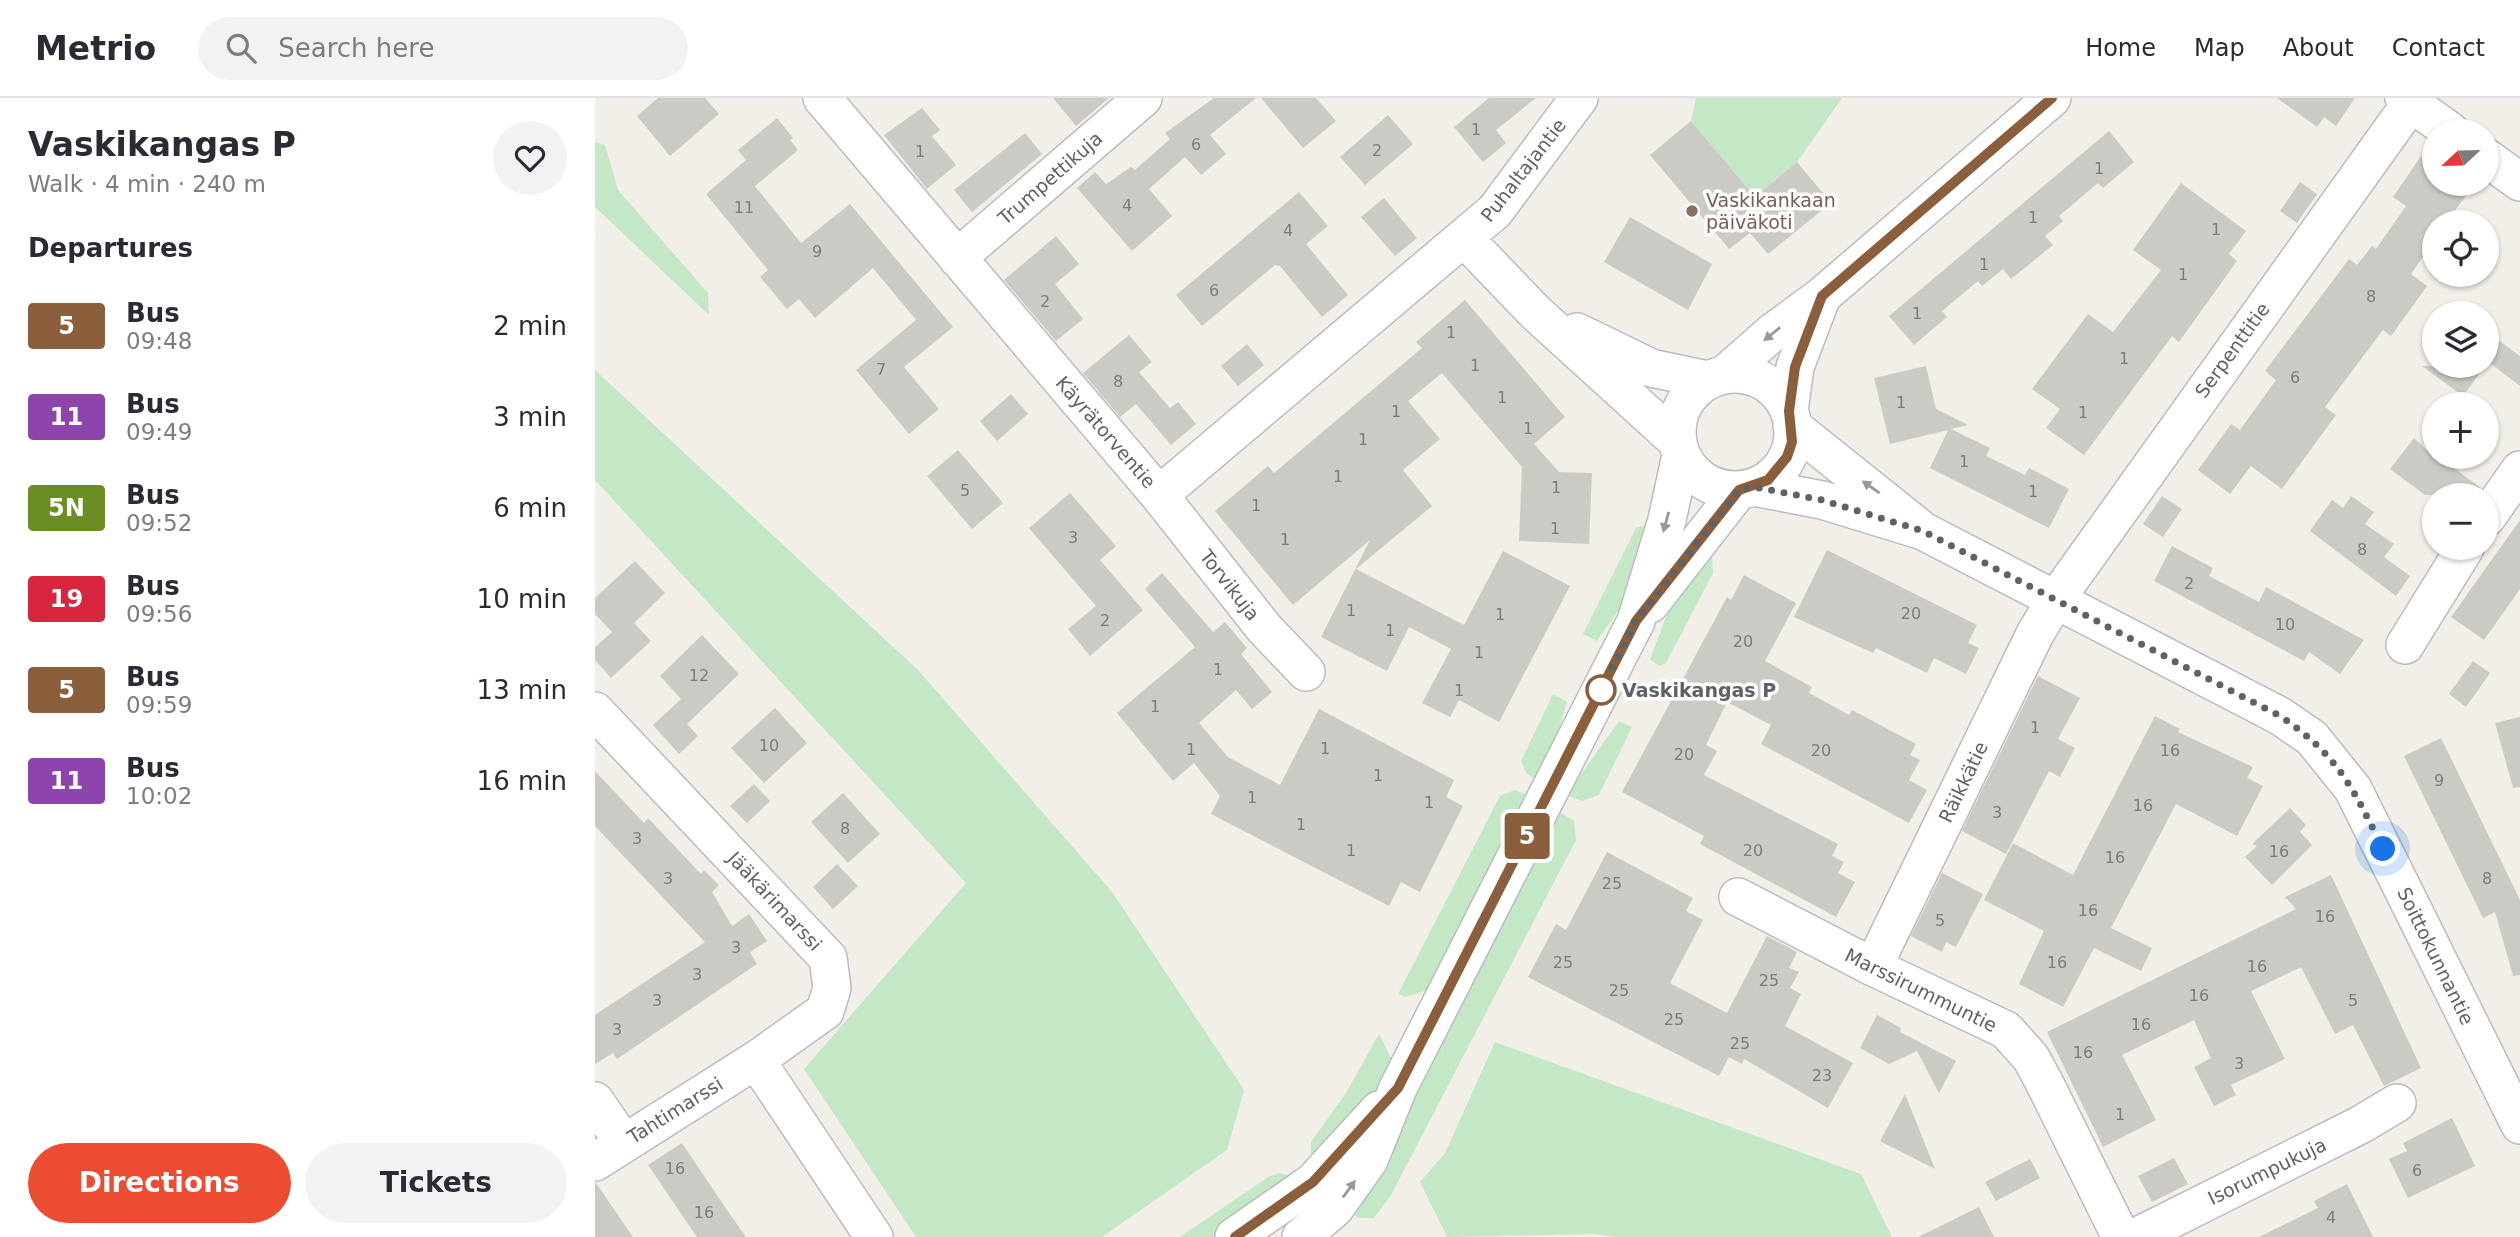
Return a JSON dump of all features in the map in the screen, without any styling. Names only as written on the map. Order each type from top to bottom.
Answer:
[{"type":"street","name":"Käyrätorventie","points":[[822,98],[1159,495],[1465,239]]},
{"type":"street","name":"Trumpettikuja","points":[[957,258],[1143,98]]},
{"type":"street","name":"Puhaltajantie","points":[[1465,239],[1495,211],[1579,98]]},
{"type":"street","points":[[1301,1237],[1335,1208],[1369,1160],[1398,1088],[1636,621],[1667,520],[1679,449],[1679,414],[1685,402],[1822,296],[2052,98]]},
{"type":"street","points":[[2407,101],[2433,119]]},
{"type":"street","name":"Serpenttitie","points":[[2056,599],[2407,101]]},
{"type":"street","points":[[2499,167],[2520,182]]},
{"type":"street","points":[[1465,239],[1535,312],[1679,449],[1688,467],[1710,485],[1747,489]]},
{"type":"street","points":[[1636,621],[1747,489],[1768,480],[1787,457],[1795,367],[1822,296]]},
{"type":"street","points":[[1535,312],[1651,368],[1716,378],[1755,377],[1769,385],[1791,418]]},
{"type":"street","name":"Soittokunnantie","points":[[1791,418],[1839,465],[1879,492],[1923,531]]},
{"type":"street","points":[[2499,500],[2520,470]]},
{"type":"street","name":"Soittokunnantie","points":[[1747,489],[1822,500],[1923,531],[2280,716],[2312,738],[2353,789],[2520,1125]]},
{"type":"street","name":"Torvikuja","points":[[1159,495],[1264,628],[1305,672]]},
{"type":"street","points":[[2405,645],[2458,560]]},
{"type":"street","name":"Räikkätie","points":[[1873,967],[2035,634],[2056,599]]},
{"type":"street","name":"Jääkärimarssi","points":[[595,711],[828,958],[832,988],[825,1011],[756,1060]]},
{"type":"street","name":"Marssirummuntie","points":[[1738,897],[1873,967],[1990,1022],[2019,1043],[2043,1080],[2120,1237]]},
{"type":"street","points":[[756,1060],[874,1237]]},
{"type":"street","name":"Tahtimarssi","points":[[609,1152],[756,1060]]},
{"type":"street","points":[[1234,1237],[1313,1182],[1398,1088]]},
{"type":"street","points":[[595,1101],[609,1152]]},
{"type":"street","name":"Isorumpukuja","points":[[2136,1237],[2360,1125],[2397,1103]]},
{"type":"green space","points":[[1696,98],[1842,98],[1797,162],[1755,197],[1691,121]]},
{"type":"green space","points":[[595,142],[605,145],[618,190],[708,293],[709,315],[595,207]]},
{"type":"green space","points":[[595,370],[919,671],[1112,892],[1244,1090],[1227,1150],[1102,1237],[916,1237],[804,1069],[966,883],[595,480]]},
{"type":"green space","points":[[1652,523],[1627,598],[1597,641],[1583,634],[1636,528]]},
{"type":"green space","points":[[1708,552],[1712,557],[1713,573],[1666,663],[1660,666],[1650,660],[1670,606]]},
{"type":"green space","points":[[1553,694],[1567,702],[1552,753],[1539,781],[1526,773],[1521,761]]},
{"type":"green space","points":[[1619,721],[1632,727],[1599,795],[1582,801],[1566,795]]},
{"type":"green space","points":[[1515,790],[1528,795],[1431,989],[1405,997],[1398,994],[1500,796]]},
{"type":"green space","points":[[1558,811],[1574,821],[1576,840],[1391,1195],[1374,1218],[1358,1218],[1352,1212]]},
{"type":"green space","points":[[1379,1034],[1394,1064],[1379,1091],[1311,1160],[1311,1142],[1346,1093]]},
{"type":"green space","points":[[1495,1042],[1861,1174],[1892,1237],[1616,1237],[1594,1234],[1447,1237],[1420,1182],[1445,1153]]},
{"type":"green space","points":[[1279,1173],[1295,1177],[1217,1237],[1180,1237],[1268,1177]]},
{"type":"building","points":[[658,98],[705,98],[719,114],[670,156],[637,116]]},
{"type":"building","points":[[1053,98],[1109,98],[1076,126]]},
{"type":"building","points":[[1214,98],[1256,98],[1210,135],[1226,154],[1201,175],[1185,157],[1149,189],[1172,216],[1132,251],[1077,188],[1095,172],[1106,184],[1131,167],[1135,170],[1170,139],[1165,133]]},
{"type":"building","points":[[1261,98],[1316,98],[1336,121],[1303,148]]},
{"type":"building","points":[[1489,98],[1536,98],[1496,130],[1506,143],[1483,162],[1454,127]]},
{"type":"building","points":[[2277,98],[2355,98],[2336,126],[2324,117],[2317,127]]},
{"type":"building","points":[[922,108],[940,130],[932,136],[956,165],[927,189],[884,135]]},
{"type":"building","points":[[1388,115],[1413,144],[1365,185],[1340,157]]},
{"type":"building","points":[[777,118],[793,138],[790,140],[798,150],[755,186],[801,243],[850,204],[953,327],[904,367],[939,409],[909,434],[856,370],[916,320],[873,268],[815,318],[799,299],[787,309],[760,277],[768,270],[706,194],[746,160],[738,150]]},
{"type":"building","points":[[1691,121],[1755,197],[1797,162],[1831,203],[1768,254],[1750,233],[1729,249],[1650,155]]},
{"type":"building","points":[[2109,131],[2134,162],[2103,188],[2098,183],[2059,216],[2063,221],[2045,236],[2053,245],[2011,279],[2003,269],[1982,286],[1978,281],[1942,311],[1947,317],[1914,345],[1889,316]]},
{"type":"building","points":[[1025,133],[1042,154],[972,212],[954,190]]},
{"type":"building","points":[[2422,155],[2422,196],[2465,196],[2456,210],[2422,210],[2422,258],[2411,274],[2422,282],[2422,287],[2426,287],[2391,336],[2383,330],[2325,407],[2336,415],[2282,489],[2251,466],[2230,494],[2198,470],[2231,424],[2240,430],[2276,380],[2265,371],[2349,259],[2357,265],[2372,246],[2376,249],[2406,206],[2393,197]]},
{"type":"building","points":[[2300,182],[2317,194],[2297,223],[2280,211]]},
{"type":"building","points":[[2181,183],[2246,231],[2229,254],[2237,261],[2179,342],[2172,336],[2084,455],[2046,428],[2060,409],[2032,389],[2088,314],[2113,332],[2161,270],[2133,250]]},
{"type":"building","points":[[1299,192],[1328,226],[1306,244],[1348,295],[1322,317],[1280,266],[1275,265],[1202,326],[1176,295]]},
{"type":"building","points":[[1384,198],[1417,238],[1395,256],[1361,217]]},
{"type":"building","points":[[1630,217],[1712,264],[1688,310],[1604,262]]},
{"type":"building","points":[[1056,236],[1079,264],[1055,284],[1083,319],[1056,341],[1004,280]]},
{"type":"building","points":[[1465,300],[1565,417],[1534,444],[1559,472],[1592,473],[1589,544],[1519,541],[1522,467],[1442,373],[1408,401],[1440,439],[1403,470],[1432,506],[1356,569],[1464,625],[1503,551],[1570,586],[1499,722],[1459,700],[1450,717],[1422,703],[1451,649],[1409,627],[1387,671],[1321,637],[1370,540],[1293,605],[1215,511],[1268,466],[1274,473],[1422,348],[1416,342]]},
{"type":"building","points":[[1129,335],[1152,362],[1139,372],[1170,408],[1178,402],[1196,424],[1171,445],[1136,404],[1120,417],[1083,373]]},
{"type":"building","points":[[2499,341],[2520,356],[2520,386],[2499,370]]},
{"type":"building","points":[[1247,344],[1264,365],[1238,386],[1221,366]]},
{"type":"building","points":[[1926,366],[1936,409],[1968,425],[1951,429],[1990,448],[1986,456],[2025,475],[2029,468],[2069,489],[2049,528],[1930,468],[1948,430],[1890,444],[1874,378]]},
{"type":"building","points":[[2438,378],[2476,378],[2466,392],[2458,392]]},
{"type":"building","points":[[1011,394],[1028,414],[997,441],[980,421]]},
{"type":"building","points":[[2414,438],[2422,446],[2422,469],[2455,469],[2474,483],[2422,483],[2422,493],[2390,469]]},
{"type":"building","points":[[958,450],[1003,503],[972,529],[927,476]]},
{"type":"building","points":[[1070,493],[1116,546],[1100,560],[1143,610],[1090,656],[1068,629],[1096,606],[1029,528]]},
{"type":"building","points":[[2162,496],[2182,509],[2163,537],[2143,524]]},
{"type":"building","points":[[2351,496],[2374,512],[2365,524],[2394,544],[2384,557],[2410,576],[2396,596],[2310,531],[2332,500],[2343,508]]},
{"type":"building","points":[[2520,520],[2520,589],[2484,640],[2451,617],[2492,560],[2499,560],[2499,550]]},
{"type":"building","points":[[2172,546],[2213,568],[2209,576],[2259,602],[2266,587],[2364,640],[2340,674],[2309,652],[2304,661],[2154,581]]},
{"type":"building","points":[[1827,550],[1977,625],[1968,643],[1979,648],[1966,674],[1934,658],[1927,673],[1876,648],[1873,653],[1794,617]]},
{"type":"building","points":[[635,561],[665,593],[634,623],[651,641],[611,678],[595,660],[595,647],[612,632],[595,614],[595,598]]},
{"type":"building","points":[[1162,573],[1213,632],[1225,622],[1247,648],[1241,654],[1272,692],[1252,709],[1236,690],[1199,723],[1228,757],[1280,785],[1319,709],[1454,780],[1446,797],[1463,806],[1420,892],[1401,882],[1389,906],[1211,814],[1220,796],[1194,763],[1173,781],[1117,713],[1195,647],[1145,589]]},
{"type":"building","points":[[1744,575],[1796,603],[1765,661],[1812,687],[1809,693],[1849,715],[1852,710],[1916,744],[1910,755],[1920,760],[1909,780],[1927,790],[1909,823],[1761,744],[1771,725],[1727,702],[1706,745],[1717,751],[1704,775],[1838,844],[1832,856],[1844,862],[1838,873],[1855,882],[1836,917],[1700,844],[1704,836],[1622,792],[1727,597],[1731,600]]},
{"type":"building","points":[[702,635],[739,674],[687,724],[698,736],[679,754],[653,725],[681,699],[660,676]]},
{"type":"building","points":[[2473,661],[2490,673],[2466,707],[2449,694]]},
{"type":"building","points":[[2038,676],[2080,698],[2058,739],[2075,748],[2060,777],[2049,771],[2006,854],[1962,831]]},
{"type":"building","points":[[775,708],[807,743],[764,783],[731,748]]},
{"type":"building","points":[[2155,716],[2180,729],[2178,732],[2253,767],[2247,778],[2263,786],[2237,836],[2176,804],[2111,928],[2152,948],[2141,971],[2094,948],[2063,1007],[2019,984],[2044,931],[1984,900],[2013,843],[2073,875]]},
{"type":"building","points":[[2520,717],[2520,787],[2513,788],[2495,723]]},
{"type":"building","points":[[2441,738],[2520,900],[2520,975],[2513,976],[2495,912],[2483,918],[2404,756]]},
{"type":"building","points":[[595,771],[644,823],[648,818],[701,874],[704,870],[719,885],[712,892],[732,926],[749,914],[767,941],[750,952],[757,964],[617,1059],[613,1053],[595,1064],[595,1015],[705,942],[595,826]]},
{"type":"building","points":[[754,784],[770,801],[747,823],[730,806]]},
{"type":"building","points":[[843,793],[880,834],[848,863],[811,822]]},
{"type":"building","points":[[2290,808],[2306,825],[2300,832],[2312,845],[2272,885],[2245,857],[2257,846],[2252,844]]},
{"type":"building","points":[[1607,852],[1693,898],[1686,911],[1703,920],[1670,983],[1727,1013],[1767,936],[1797,952],[1789,968],[1799,972],[1790,988],[1801,994],[1785,1026],[1853,1063],[1828,1108],[1744,1059],[1742,1064],[1729,1057],[1719,1076],[1528,977],[1556,924],[1566,930]]},
{"type":"building","points":[[837,864],[858,886],[833,909],[813,887]]},
{"type":"building","points":[[1942,873],[1983,894],[1956,947],[1946,942],[1942,952],[1911,936]]},
{"type":"building","points":[[2331,875],[2421,1068],[2384,1086],[2353,1025],[2335,1034],[2301,967],[2251,991],[2285,1059],[2231,1085],[2236,1095],[2214,1106],[2194,1067],[2211,1058],[2194,1020],[2122,1055],[2156,1120],[2103,1147],[2047,1032],[2296,909],[2285,897]]},
{"type":"building","points":[[1877,1015],[1901,1028],[1900,1032],[1956,1061],[1939,1093],[1917,1051],[1889,1064],[1860,1048]]},
{"type":"building","points":[[1905,1094],[1935,1169],[1880,1141]]},
{"type":"building","points":[[2452,1118],[2475,1166],[2408,1198],[2389,1159],[2407,1151],[2403,1143]]},
{"type":"building","points":[[682,1143],[746,1237],[697,1237],[686,1221],[648,1165]]},
{"type":"building","points":[[2174,1158],[2188,1184],[2152,1202],[2138,1176]]},
{"type":"building","points":[[2030,1159],[2040,1178],[1996,1201],[1985,1182]]},
{"type":"building","points":[[596,1183],[633,1237],[595,1237]]},
{"type":"building","points":[[2347,1184],[2373,1237],[2259,1237],[2318,1208],[2314,1201]]},
{"type":"building","points":[[1979,1207],[1994,1237],[1918,1237]]},
{"type":"bus line","name":"5","points":[[1235,1237],[1313,1182],[1398,1088],[1636,621],[1739,490],[1768,480],[1779,470],[1787,457],[1792,442],[1793,426],[1789,411],[1795,367],[1822,296],[2032,118],[2052,98]]},
{"type":"place","name":"Vaskikankaan päiväkoti","points":[[1692,211]]},
{"type":"place","name":"Vaskikangas P","points":[[1601,690]]},
{"type":"route","points":[[1601,690],[1636,621],[1739,490],[1754,487],[1822,500],[1923,531],[2280,716],[2312,738],[2339,768],[2353,789],[2383,849]]}]
